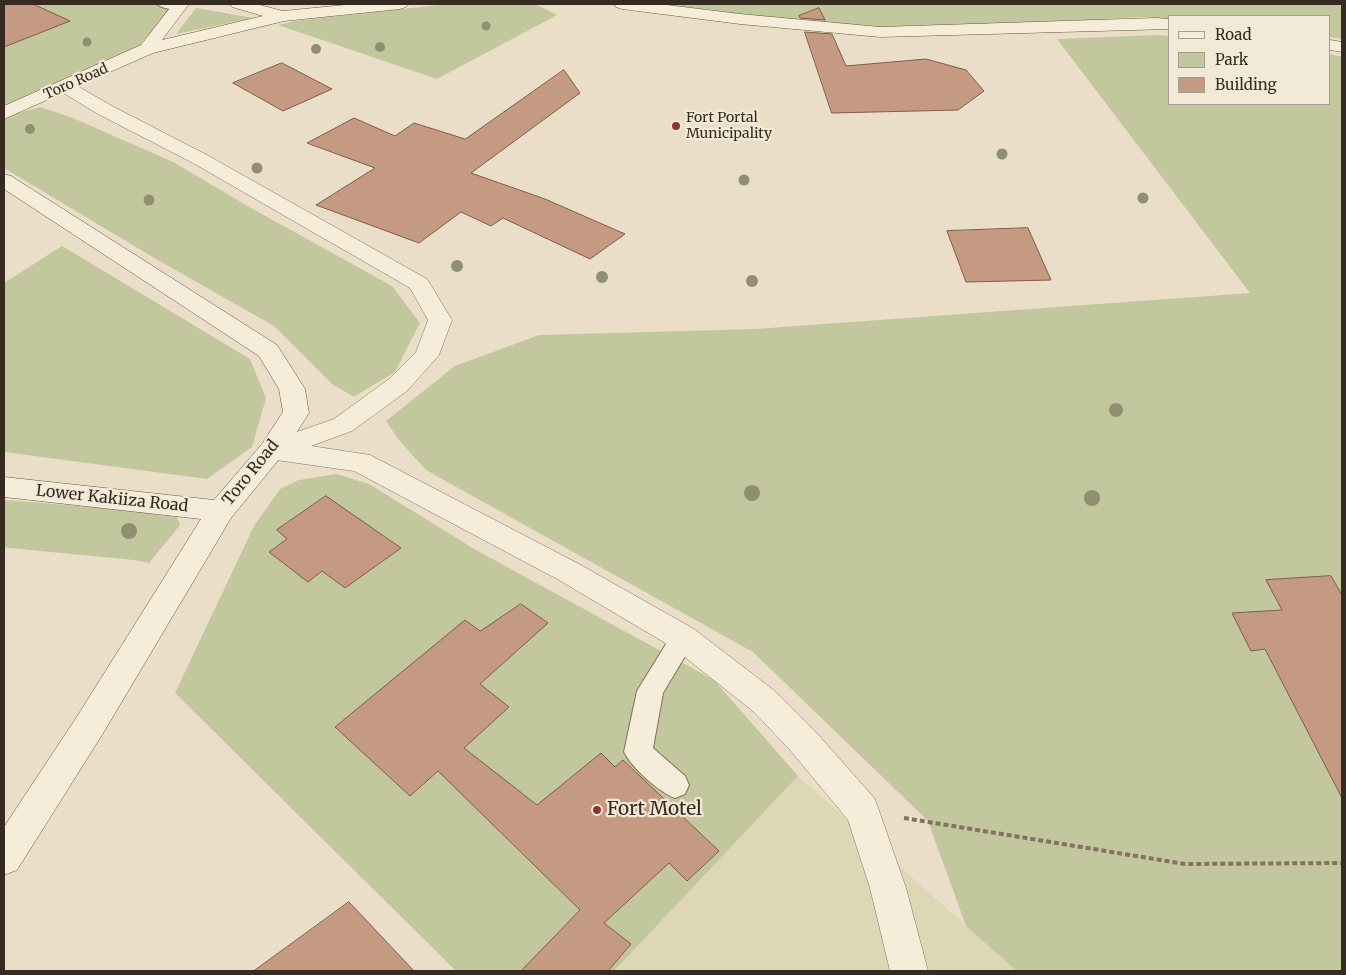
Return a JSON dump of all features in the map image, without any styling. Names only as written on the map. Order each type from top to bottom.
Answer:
[{"type":"main road","points":[[148,50],[175,4]]},
{"type":"main road","points":[[238,4],[284,16],[400,4]]},
{"type":"main road","points":[[622,4],[740,19],[880,32],[1168,24]]},
{"type":"main road","name":"Toro Road","points":[[4,113],[148,50],[284,16]]},
{"type":"main road","points":[[66,87],[105,110],[200,159],[419,284],[440,320],[427,355],[398,385],[343,425],[271,451]]},
{"type":"main road","name":"Toro Road","points":[[4,180],[268,350],[292,388],[296,413],[271,451],[221,510],[90,725],[4,858]]},
{"type":"main road","points":[[271,451],[360,462],[569,572],[683,638],[765,702],[802,740],[864,812],[888,888],[909,971]]},
{"type":"main road","name":"Lower Kakiiza Road","points":[[4,487],[221,510]]},
{"type":"lane","points":[[675,785],[638,752],[650,691],[683,638]]},
{"type":"path","points":[[864,812],[1185,864],[1342,864]]},
{"type":"shaded area","points":[[798,776],[1017,971],[614,971]]},
{"type":"green space","points":[[4,4],[178,4],[180,8],[140,48],[4,108]]},
{"type":"green space","points":[[447,4],[535,4],[557,15],[437,79],[278,25],[295,21]]},
{"type":"green space","points":[[622,4],[1342,4],[1342,39],[1331,37],[1331,15],[1168,15],[1168,19],[1140,17],[882,32],[726,17]]},
{"type":"green space","points":[[196,8],[253,18],[176,34]]},
{"type":"green space","points":[[1168,36],[1168,105],[1331,105],[1331,54],[1342,57],[1342,971],[1017,971],[966,926],[928,821],[753,652],[426,470],[398,439],[386,421],[455,366],[539,335],[755,329],[1250,293],[1057,39]]},
{"type":"green space","points":[[40,107],[73,118],[173,162],[251,208],[392,286],[420,323],[395,372],[354,397],[332,384],[274,326],[156,259],[4,168],[4,120],[11,115]]},
{"type":"green space","points":[[62,246],[250,359],[266,398],[252,447],[207,479],[4,452],[4,283]]},
{"type":"green space","points":[[336,474],[369,484],[476,550],[714,680],[798,776],[614,971],[456,971],[175,693],[254,526],[280,489],[299,480]]},
{"type":"green space","points":[[4,500],[116,509],[177,517],[180,525],[149,563],[9,548],[4,547]]},
{"type":"building","points":[[4,4],[33,4],[70,21],[4,47]]},
{"type":"building","points":[[819,8],[825,20],[800,18],[799,16]]},
{"type":"building","points":[[805,32],[832,34],[846,66],[926,59],[966,70],[984,91],[958,110],[832,113]]},
{"type":"building","points":[[282,63],[332,89],[283,111],[233,83]]},
{"type":"building","points":[[564,70],[580,93],[471,173],[545,199],[625,234],[590,259],[503,218],[491,226],[461,212],[419,243],[316,205],[375,168],[307,143],[354,118],[395,136],[414,123],[465,139]]},
{"type":"building","points":[[1028,228],[1051,280],[966,282],[947,231]]},
{"type":"building","points":[[326,496],[401,548],[345,588],[322,571],[308,582],[269,552],[287,539],[277,530]]},
{"type":"building","points":[[1331,576],[1342,595],[1342,798],[1265,649],[1251,651],[1232,613],[1282,610],[1266,580]]},
{"type":"building","points":[[521,604],[548,623],[480,684],[509,707],[464,748],[537,805],[601,753],[615,767],[623,760],[719,851],[687,881],[669,863],[604,923],[631,944],[608,971],[521,971],[580,910],[438,771],[410,796],[335,727],[465,620],[480,631]]},
{"type":"building","points":[[349,902],[414,971],[254,971]]},
{"type":"place","name":"Fort Portal Municipality","points":[[676,126]]},
{"type":"place","name":"Fort Motel","points":[[597,810]]}]
